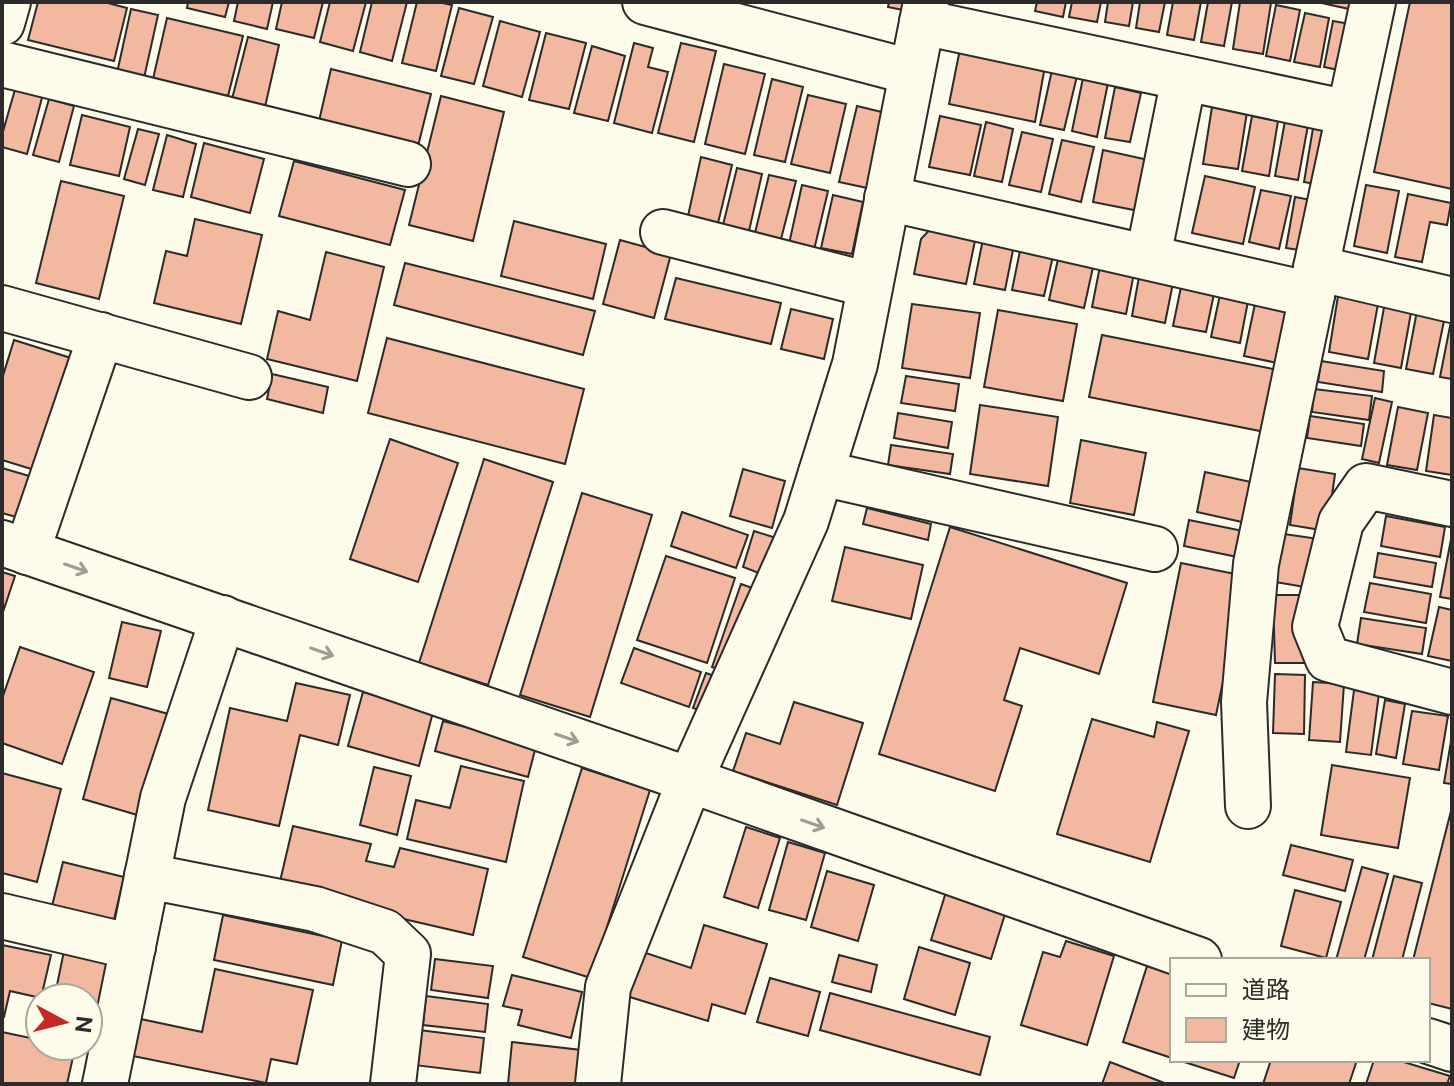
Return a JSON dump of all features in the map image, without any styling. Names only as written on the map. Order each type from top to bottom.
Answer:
[{"type":"street","points":[[2,23],[8,2]]},
{"type":"street","points":[[645,2],[911,72]]},
{"type":"street","points":[[1248,806],[1244,702],[1256,564],[1373,2]]},
{"type":"street","points":[[598,1084],[608,987],[690,780],[806,521],[855,364],[924,12],[1184,78],[1349,113]]},
{"type":"street","points":[[2,64],[408,164]]},
{"type":"street","points":[[1148,257],[1184,78]]},
{"type":"street","points":[[887,198],[1148,257],[1452,300]]},
{"type":"street","points":[[663,232],[870,285]]},
{"type":"street","points":[[2,308],[249,377]]},
{"type":"street","points":[[101,335],[15,547],[1193,958]]},
{"type":"street","points":[[821,473],[1155,549]]},
{"type":"street","points":[[1452,504],[1366,486],[1341,522],[1315,627],[1328,659],[1452,692]]},
{"type":"street","points":[[105,1084],[163,798],[223,618]]},
{"type":"street","points":[[147,876],[315,909],[385,932],[408,954],[393,1084]]},
{"type":"street","points":[[2,916],[133,947]]},
{"type":"street","points":[[1430,1042],[1452,1049]]},
{"type":"building","points":[[38,2],[104,2],[127,8],[114,61],[28,40]]},
{"type":"building","points":[[188,2],[229,2],[225,17],[187,8]]},
{"type":"building","points":[[238,2],[273,2],[267,29],[234,21]]},
{"type":"building","points":[[282,2],[323,2],[314,38],[276,29]]},
{"type":"building","points":[[330,2],[366,2],[353,51],[320,42]]},
{"type":"building","points":[[372,2],[407,2],[392,61],[360,52]]},
{"type":"building","points":[[417,2],[452,5],[436,71],[402,63]]},
{"type":"building","points":[[889,2],[910,2],[908,11],[888,7]]},
{"type":"building","points":[[1037,2],[1066,2],[1063,17],[1035,11]]},
{"type":"building","points":[[1072,2],[1101,2],[1097,22],[1069,17]]},
{"type":"building","points":[[1108,2],[1133,2],[1129,26],[1105,22]]},
{"type":"building","points":[[1140,2],[1165,2],[1159,32],[1136,28]]},
{"type":"building","points":[[1173,2],[1201,2],[1194,40],[1167,35]]},
{"type":"building","points":[[1208,2],[1232,2],[1224,46],[1201,42]]},
{"type":"building","points":[[1240,2],[1271,3],[1263,54],[1233,49]]},
{"type":"building","points":[[1317,2],[1365,2],[1363,12]]},
{"type":"building","points":[[1410,2],[1452,2],[1452,189],[1374,172]]},
{"type":"building","points":[[1276,5],[1300,10],[1290,61],[1266,56]]},
{"type":"building","points":[[459,8],[493,17],[474,84],[441,76]]},
{"type":"building","points":[[131,9],[158,15],[144,78],[117,73]]},
{"type":"building","points":[[1305,13],[1329,18],[1320,67],[1294,62]]},
{"type":"building","points":[[167,18],[243,36],[228,96],[153,79]]},
{"type":"building","points":[[500,21],[540,32],[522,97],[483,86]]},
{"type":"building","points":[[1333,21],[1356,25],[1348,72],[1324,67]]},
{"type":"building","points":[[546,33],[586,43],[569,109],[529,100]]},
{"type":"building","points":[[248,37],[279,45],[265,107],[232,99]]},
{"type":"building","points":[[634,43],[653,48],[648,67],[668,72],[652,133],[614,123]]},
{"type":"building","points":[[681,43],[716,51],[694,142],[658,133]]},
{"type":"building","points":[[592,46],[625,56],[608,121],[574,113]]},
{"type":"building","points":[[960,49],[1045,66],[1035,122],[949,104]]},
{"type":"building","points":[[724,64],[765,74],[745,154],[705,144]]},
{"type":"building","points":[[331,69],[431,94],[418,146],[319,121]]},
{"type":"building","points":[[1052,70],[1077,76],[1064,130],[1040,125]]},
{"type":"building","points":[[1083,78],[1108,83],[1097,137],[1072,131]]},
{"type":"building","points":[[772,79],[803,87],[785,162],[754,155]]},
{"type":"building","points":[[16,86],[43,94],[27,154],[2,147],[2,135]]},
{"type":"building","points":[[1115,87],[1141,93],[1130,142],[1105,138]]},
{"type":"building","points":[[808,95],[846,104],[830,173],[791,164]]},
{"type":"building","points":[[441,96],[504,112],[473,241],[409,225]]},
{"type":"building","points":[[49,99],[74,106],[59,162],[33,155]]},
{"type":"building","points":[[857,106],[890,114],[872,189],[839,182]]},
{"type":"building","points":[[1212,107],[1247,112],[1238,169],[1203,164]]},
{"type":"building","points":[[82,115],[130,127],[119,176],[70,165]]},
{"type":"building","points":[[940,116],[981,125],[970,175],[929,167]]},
{"type":"building","points":[[1252,116],[1278,121],[1269,176],[1242,171]]},
{"type":"building","points":[[1285,121],[1308,125],[1298,180],[1275,176]]},
{"type":"building","points":[[986,122],[1013,129],[1002,182],[974,176]]},
{"type":"building","points":[[1313,128],[1335,132],[1326,186],[1304,182]]},
{"type":"building","points":[[138,129],[159,134],[145,185],[124,179]]},
{"type":"building","points":[[1022,132],[1053,139],[1041,192],[1009,185]]},
{"type":"building","points":[[167,135],[196,144],[183,197],[153,190]]},
{"type":"building","points":[[1062,140],[1094,147],[1081,202],[1049,194]]},
{"type":"building","points":[[204,143],[264,159],[250,213],[191,197]]},
{"type":"building","points":[[1103,150],[1153,161],[1144,212],[1093,202]]},
{"type":"building","points":[[701,157],[732,165],[718,223],[688,216]]},
{"type":"building","points":[[294,161],[405,190],[390,245],[279,216]]},
{"type":"building","points":[[737,168],[762,174],[749,231],[723,225]]},
{"type":"building","points":[[769,175],[796,181],[781,239],[755,233]]},
{"type":"building","points":[[1205,176],[1255,187],[1243,244],[1192,233]]},
{"type":"building","points":[[61,181],[124,196],[99,299],[36,283]]},
{"type":"building","points":[[802,185],[828,191],[814,250],[789,244]]},
{"type":"building","points":[[1366,185],[1399,191],[1387,253],[1354,246]]},
{"type":"building","points":[[1261,190],[1291,196],[1279,249],[1249,242]]},
{"type":"building","points":[[1408,194],[1451,203],[1447,225],[1430,222],[1422,262],[1395,257]]},
{"type":"building","points":[[833,195],[863,202],[852,254],[821,248]]},
{"type":"building","points":[[1295,197],[1322,202],[1312,252],[1286,248]]},
{"type":"building","points":[[195,219],[262,235],[241,324],[154,303],[166,251],[187,256]]},
{"type":"building","points":[[514,221],[606,244],[593,299],[501,276]]},
{"type":"building","points":[[936,223],[977,231],[966,284],[914,274],[921,239]]},
{"type":"building","points":[[984,234],[1015,240],[1005,290],[974,284]]},
{"type":"building","points":[[620,240],[671,254],[654,318],[603,304]]},
{"type":"building","points":[[1022,241],[1055,247],[1044,296],[1012,290]]},
{"type":"building","points":[[1060,250],[1095,258],[1084,308],[1049,300]]},
{"type":"building","points":[[326,252],[384,267],[357,381],[267,359],[278,311],[310,320]]},
{"type":"building","points":[[1101,261],[1135,268],[1126,314],[1092,307]]},
{"type":"building","points":[[405,263],[595,311],[583,355],[394,305]]},
{"type":"building","points":[[1140,271],[1174,278],[1165,323],[1132,316]]},
{"type":"building","points":[[676,278],[781,303],[771,344],[665,319]]},
{"type":"building","points":[[1182,282],[1215,289],[1206,332],[1173,326]]},
{"type":"building","points":[[1221,290],[1249,296],[1240,343],[1211,337]]},
{"type":"building","points":[[1338,296],[1378,304],[1368,359],[1329,352]]},
{"type":"building","points":[[1256,299],[1299,308],[1287,365],[1244,356]]},
{"type":"building","points":[[1385,302],[1412,307],[1401,368],[1374,363]]},
{"type":"building","points":[[912,304],[980,313],[970,378],[902,368]]},
{"type":"building","points":[[791,309],[833,319],[824,359],[781,349]]},
{"type":"building","points":[[998,310],[1077,324],[1063,401],[984,387]]},
{"type":"building","points":[[1417,311],[1445,316],[1433,374],[1406,369]]},
{"type":"building","points":[[1452,321],[1452,379],[1440,377]]},
{"type":"building","points":[[1102,335],[1278,370],[1265,432],[1089,397]]},
{"type":"building","points":[[387,338],[584,389],[565,464],[368,413]]},
{"type":"building","points":[[14,340],[74,359],[41,472],[2,460],[2,379]]},
{"type":"building","points":[[1321,361],[1384,371],[1382,392],[1318,382]]},
{"type":"building","points":[[272,374],[328,387],[323,413],[267,399]]},
{"type":"building","points":[[906,376],[959,384],[955,411],[901,403]]},
{"type":"building","points":[[1314,389],[1372,396],[1369,420],[1312,412]]},
{"type":"building","points":[[1375,398],[1392,402],[1379,463],[1362,459]]},
{"type":"building","points":[[980,405],[1058,417],[1048,486],[970,474]]},
{"type":"building","points":[[1398,407],[1428,413],[1417,470],[1387,465]]},
{"type":"building","points":[[898,413],[952,422],[948,448],[894,438]]},
{"type":"building","points":[[1434,415],[1452,418],[1452,475],[1426,471]]},
{"type":"building","points":[[1310,416],[1364,424],[1361,446],[1307,438]]},
{"type":"building","points":[[390,439],[458,463],[418,582],[350,559]]},
{"type":"building","points":[[1081,440],[1146,453],[1134,515],[1070,503]]},
{"type":"building","points":[[891,445],[953,454],[950,474],[888,465]]},
{"type":"building","points":[[484,459],[553,482],[488,685],[419,663]]},
{"type":"building","points":[[2,468],[36,478],[23,519],[2,513]]},
{"type":"building","points":[[1298,468],[1335,474],[1327,531],[1290,525]]},
{"type":"building","points":[[743,469],[785,481],[772,528],[730,516]]},
{"type":"building","points":[[1205,472],[1260,484],[1251,524],[1197,512]]},
{"type":"building","points":[[582,493],[652,515],[590,717],[520,695]]},
{"type":"building","points":[[867,508],[931,524],[928,540],[863,524]]},
{"type":"building","points":[[682,512],[748,535],[736,568],[671,546]]},
{"type":"building","points":[[1386,516],[1445,527],[1440,557],[1381,546]]},
{"type":"building","points":[[1189,520],[1253,533],[1247,559],[1184,546]]},
{"type":"building","points":[[950,527],[1127,583],[1099,674],[1020,648],[1004,700],[1022,706],[995,791],[879,754]]},
{"type":"building","points":[[754,531],[779,539],[767,576],[743,567]]},
{"type":"building","points":[[1284,534],[1319,539],[1311,588],[1275,582]]},
{"type":"building","points":[[1452,534],[1452,599],[1440,597]]},
{"type":"building","points":[[845,547],[923,565],[911,619],[832,601]]},
{"type":"building","points":[[1378,553],[1436,563],[1432,587],[1374,577]]},
{"type":"building","points":[[666,556],[735,578],[707,663],[637,640]]},
{"type":"building","points":[[1181,563],[1245,576],[1216,715],[1153,702]]},
{"type":"building","points":[[2,572],[15,576],[2,615]]},
{"type":"building","points":[[1370,583],[1431,594],[1426,623],[1364,612]]},
{"type":"building","points":[[741,584],[758,590],[730,673],[712,667]]},
{"type":"building","points":[[1273,595],[1310,595],[1311,663],[1275,663]]},
{"type":"building","points":[[1439,607],[1452,610],[1452,661],[1428,656]]},
{"type":"building","points":[[1361,618],[1426,628],[1422,654],[1357,644]]},
{"type":"building","points":[[122,622],[161,631],[147,687],[109,678]]},
{"type":"building","points":[[20,647],[94,672],[62,764],[2,743],[2,699]]},
{"type":"building","points":[[634,648],[701,672],[689,707],[621,683]]},
{"type":"building","points":[[706,673],[725,680],[712,715],[693,708]]},
{"type":"building","points":[[1275,674],[1305,675],[1304,734],[1273,733]]},
{"type":"building","points":[[1313,682],[1344,684],[1340,742],[1309,740]]},
{"type":"building","points":[[296,683],[350,695],[338,745],[300,735],[279,826],[208,810],[230,708],[287,721]]},
{"type":"building","points":[[1354,690],[1379,693],[1371,755],[1346,752]]},
{"type":"building","points":[[363,692],[433,712],[419,766],[348,746]]},
{"type":"building","points":[[111,698],[172,715],[144,817],[83,799]]},
{"type":"building","points":[[1385,700],[1405,704],[1396,758],[1376,754]]},
{"type":"building","points":[[794,702],[863,723],[837,805],[733,771],[746,733],[780,744]]},
{"type":"building","points":[[1412,711],[1448,716],[1439,770],[1403,764]]},
{"type":"building","points":[[1092,719],[1154,737],[1157,722],[1189,731],[1150,862],[1057,834]]},
{"type":"building","points":[[443,721],[536,746],[528,777],[435,751]]},
{"type":"building","points":[[1452,735],[1452,784],[1444,783]]},
{"type":"building","points":[[1332,765],[1410,778],[1398,848],[1321,835]]},
{"type":"building","points":[[461,766],[524,781],[506,862],[407,839],[416,800],[450,808]]},
{"type":"building","points":[[374,767],[411,776],[397,835],[360,825]]},
{"type":"building","points":[[582,768],[650,790],[591,978],[523,957]]},
{"type":"building","points":[[2,773],[61,789],[37,882],[2,873]]},
{"type":"building","points":[[1452,807],[1452,1009],[1430,1004],[1430,958],[1414,958]]},
{"type":"building","points":[[293,826],[371,844],[366,861],[394,867],[400,848],[488,869],[473,935],[278,890]]},
{"type":"building","points":[[746,827],[780,838],[758,908],[724,897]]},
{"type":"building","points":[[788,842],[825,853],[806,920],[769,910]]},
{"type":"building","points":[[1291,845],[1353,860],[1345,891],[1283,875]]},
{"type":"building","points":[[63,862],[124,877],[112,928],[50,914]]},
{"type":"building","points":[[1362,867],[1388,874],[1365,958],[1337,958]]},
{"type":"building","points":[[827,871],[874,885],[858,941],[811,927]]},
{"type":"building","points":[[1394,876],[1422,883],[1403,958],[1373,958]]},
{"type":"building","points":[[1295,890],[1341,902],[1326,958],[1281,946]]},
{"type":"building","points":[[946,892],[1006,911],[991,959],[931,940]]},
{"type":"building","points":[[223,915],[342,940],[333,985],[214,960]]},
{"type":"building","points":[[704,925],[767,944],[745,1014],[712,1004],[708,1021],[620,994],[634,949],[691,968]]},
{"type":"building","points":[[1066,941],[1114,956],[1087,1045],[1021,1025],[1043,952],[1060,957]]},
{"type":"building","points":[[2,945],[51,955],[45,982],[24,982],[24,994],[10,991],[2,1017]]},
{"type":"building","points":[[65,946],[115,957],[105,1006],[104,982],[58,982]]},
{"type":"building","points":[[919,947],[970,963],[955,1015],[904,999]]},
{"type":"building","points":[[839,955],[877,965],[871,992],[832,982]]},
{"type":"building","points":[[435,959],[493,966],[488,998],[431,990]]},
{"type":"building","points":[[1147,966],[1170,973],[1170,1057],[1123,1042]]},
{"type":"building","points":[[215,969],[313,990],[297,1064],[271,1059],[266,1083],[128,1055],[136,1018],[202,1032]]},
{"type":"building","points":[[512,975],[582,992],[571,1038],[518,1025],[522,1010],[503,1006]]},
{"type":"building","points":[[770,978],[820,992],[808,1036],[757,1022]]},
{"type":"building","points":[[830,993],[990,1037],[980,1075],[820,1030]]},
{"type":"building","points":[[426,996],[488,1004],[485,1032],[423,1025]]},
{"type":"building","points":[[419,1030],[484,1038],[480,1073],[414,1065]]},
{"type":"building","points":[[2,1032],[24,1037],[24,1062],[72,1062],[67,1084],[2,1084]]},
{"type":"building","points":[[512,1042],[581,1050],[577,1084],[508,1084]]},
{"type":"building","points":[[1110,1062],[1167,1084],[1102,1084]]},
{"type":"building","points":[[1184,1062],[1239,1062],[1234,1078]]},
{"type":"building","points":[[1270,1062],[1356,1062],[1349,1084],[1263,1084]]},
{"type":"building","points":[[1373,1062],[1404,1062],[1450,1076],[1447,1084],[1366,1084]]}]
